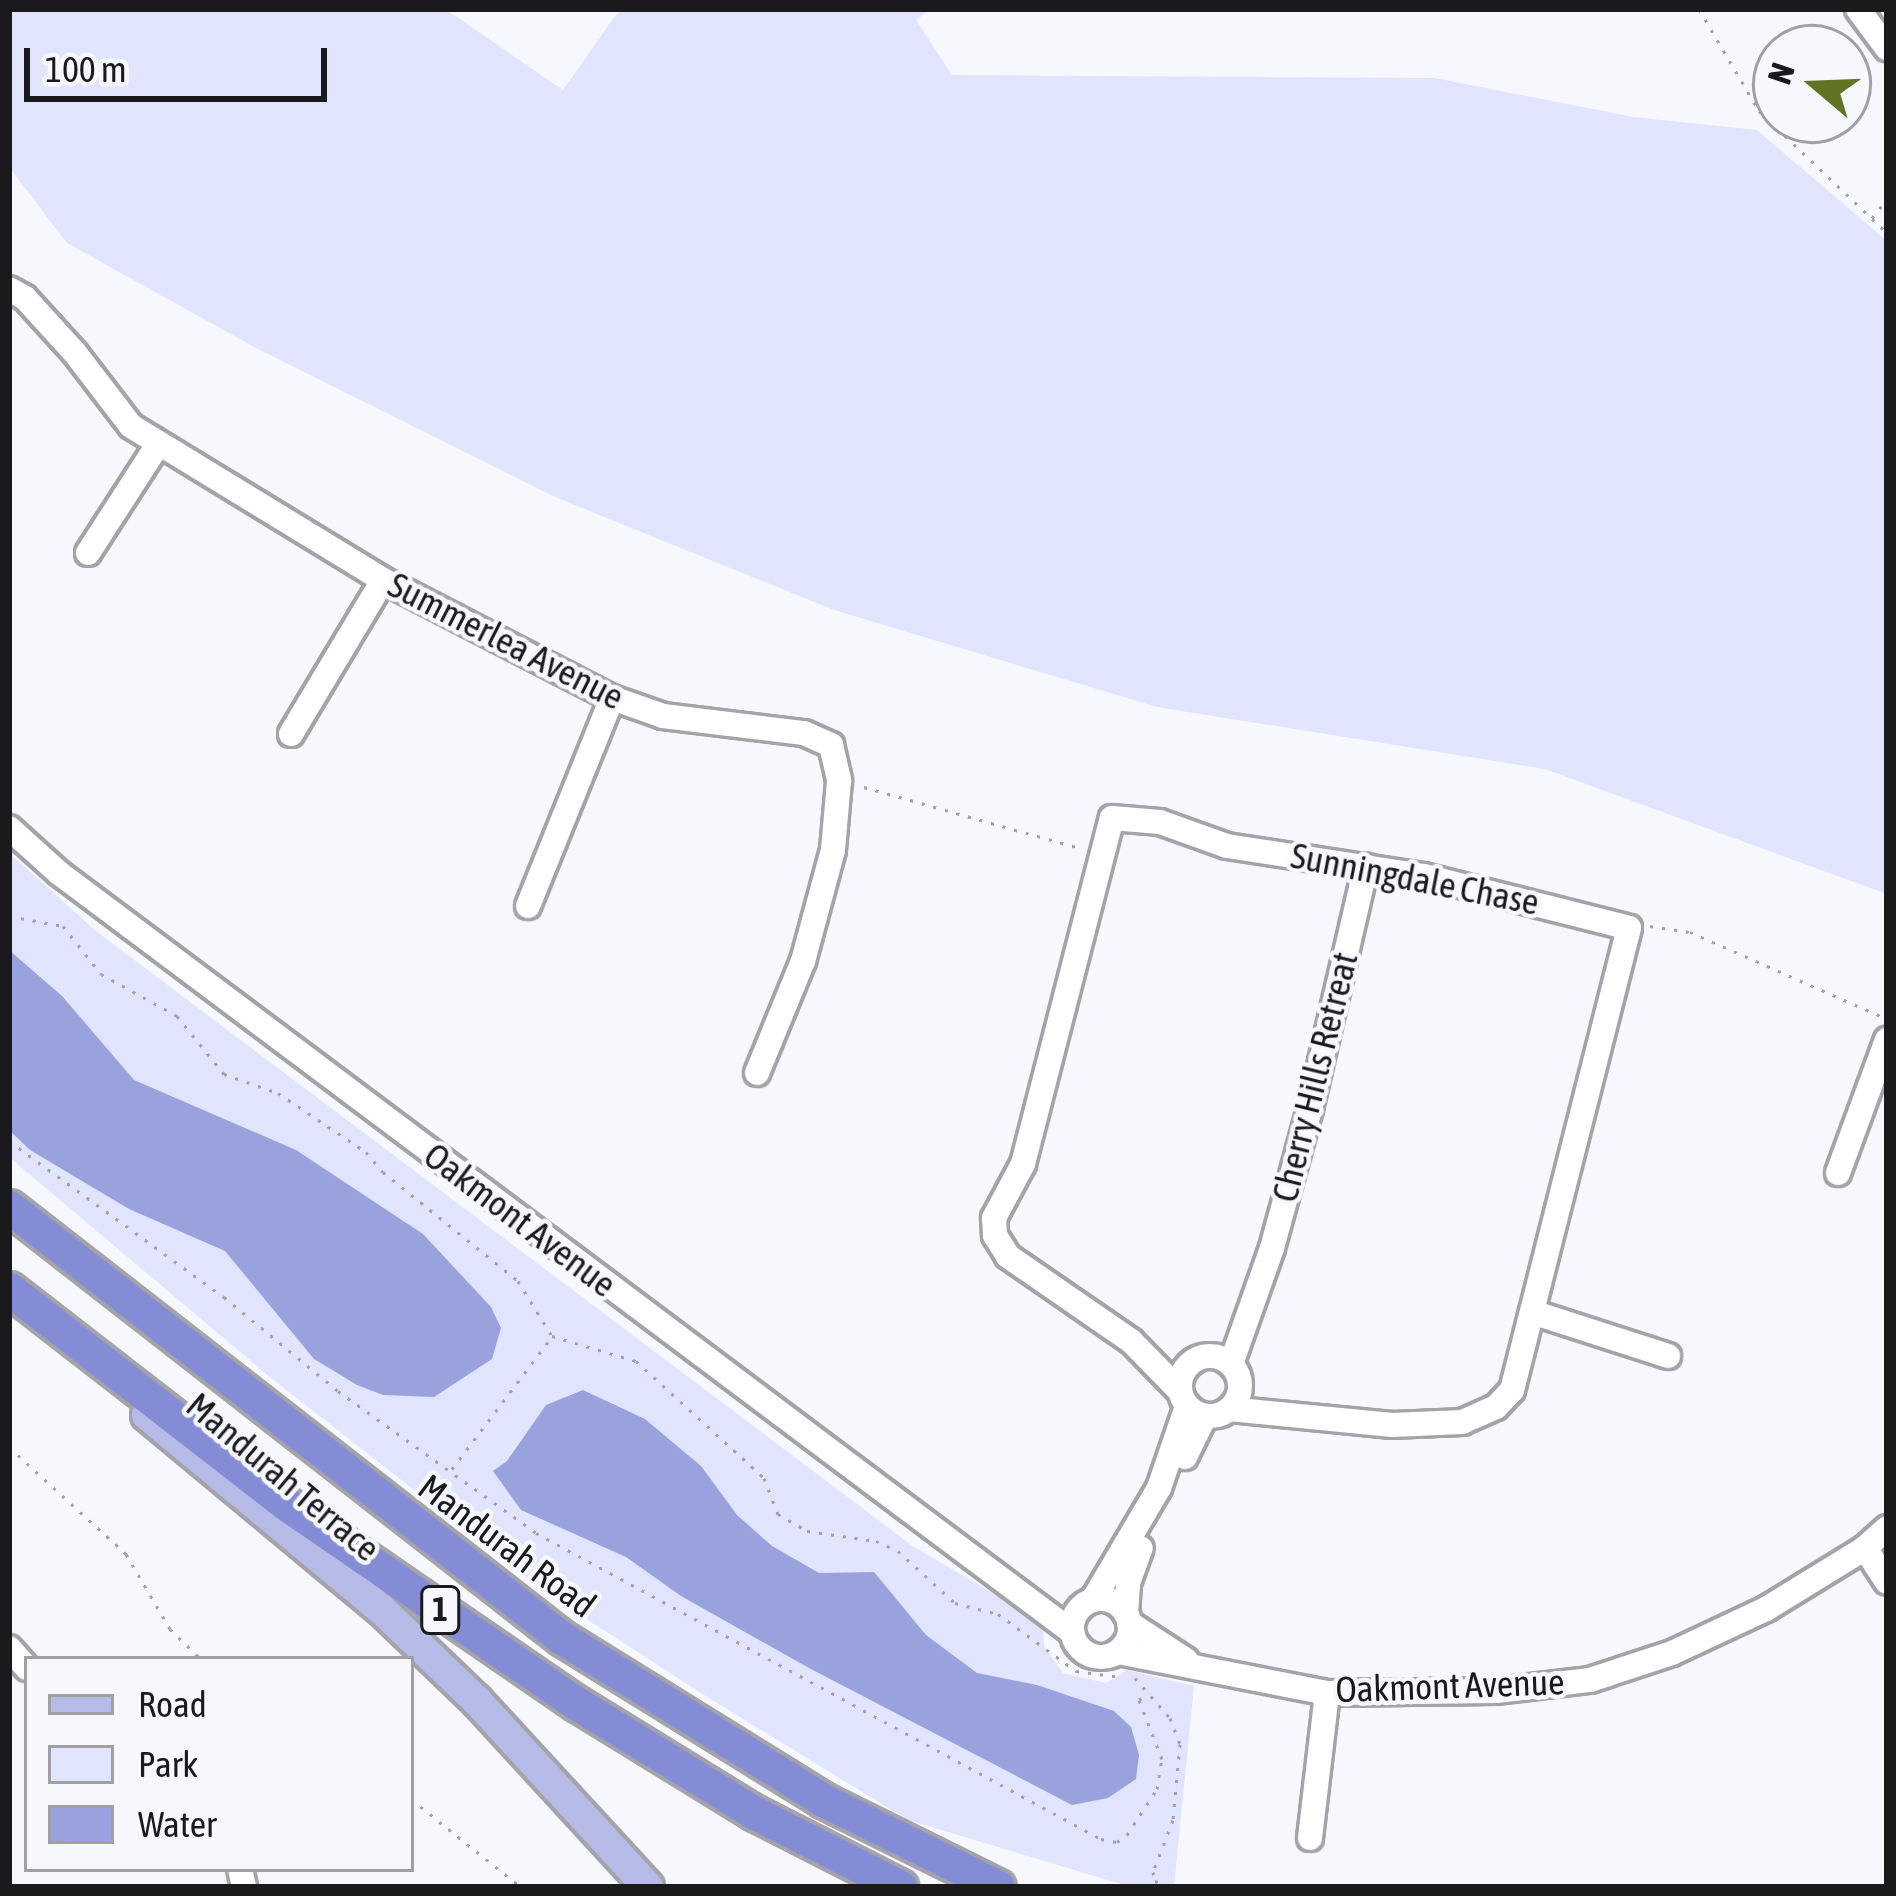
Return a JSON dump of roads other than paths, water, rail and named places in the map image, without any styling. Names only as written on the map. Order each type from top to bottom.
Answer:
[{"type":"highway","name":"Mandurah Road","points":[[9,1207],[562,1638],[823,1800],[998,1887]]},
{"type":"highway","name":"1","points":[[9,1290],[286,1504],[576,1703],[754,1813],[900,1887]]},
{"type":"main road","name":"Mandurah Terrace","points":[[9,1290],[161,1427],[381,1609],[476,1700],[648,1887]]},
{"type":"street","points":[[1858,9],[1887,48]]},
{"type":"street","name":"Summerlea Avenue","points":[[9,289],[25,298],[131,426],[383,580],[612,698],[663,716],[805,734],[831,745],[839,781],[833,850],[821,907],[783,1020],[758,1073]]},
{"type":"street","points":[[88,553],[157,446]]},
{"type":"street","points":[[292,734],[383,580]]},
{"type":"street","points":[[528,906],[612,698]]},
{"type":"street","name":"Sunningdale Chase","points":[[1112,818],[1160,822],[1227,846],[1366,866],[1486,896],[1558,906],[1629,928],[1511,1390],[1496,1407],[1463,1422],[1392,1426],[1301,1413],[1209,1386],[1131,1341],[1008,1256],[995,1235],[994,1218],[1023,1164],[1112,818]]},
{"type":"street","name":"Oakmont Avenue","points":[[9,828],[59,873],[1072,1632]]},
{"type":"street","name":"Cherry Hills Retreat","points":[[1088,1603],[1159,1488],[1256,1286],[1310,1109],[1366,866]]},
{"type":"street","points":[[1838,1173],[1887,1040]]},
{"type":"street","points":[[1532,1312],[1668,1356]]},
{"type":"street","name":"Cherry Hills Retreat","points":[[1128,1619],[1135,1564],[1209,1386]]},
{"type":"street","name":"Oakmont Avenue","points":[[1118,1652],[1327,1693],[1496,1691],[1590,1680],[1672,1653],[1766,1609],[1865,1548],[1887,1528]]},
{"type":"street","points":[[1865,1548],[1887,1582]]},
{"type":"street","points":[[1037,1605],[1112,1601],[1128,1619],[1128,1639],[1118,1652],[1089,1655],[1072,1632],[1088,1603]]},
{"type":"street","name":"Oakmont Avenue","points":[[1128,1619],[1193,1665]]},
{"type":"street","points":[[1310,1838],[1327,1693]]},
{"type":"water","points":[[9,950],[62,996],[134,1080],[296,1150],[423,1234],[491,1307],[501,1328],[492,1359],[434,1397],[383,1395],[357,1385],[314,1359],[225,1251],[129,1209],[30,1150],[9,1130]]},
{"type":"water","points":[[583,1390],[645,1419],[701,1466],[737,1515],[772,1546],[819,1573],[874,1572],[926,1635],[977,1673],[1037,1685],[1114,1711],[1131,1727],[1139,1755],[1136,1779],[1108,1798],[1072,1805],[809,1668],[681,1596],[626,1557],[521,1510],[493,1471],[507,1461],[546,1405]]}]
